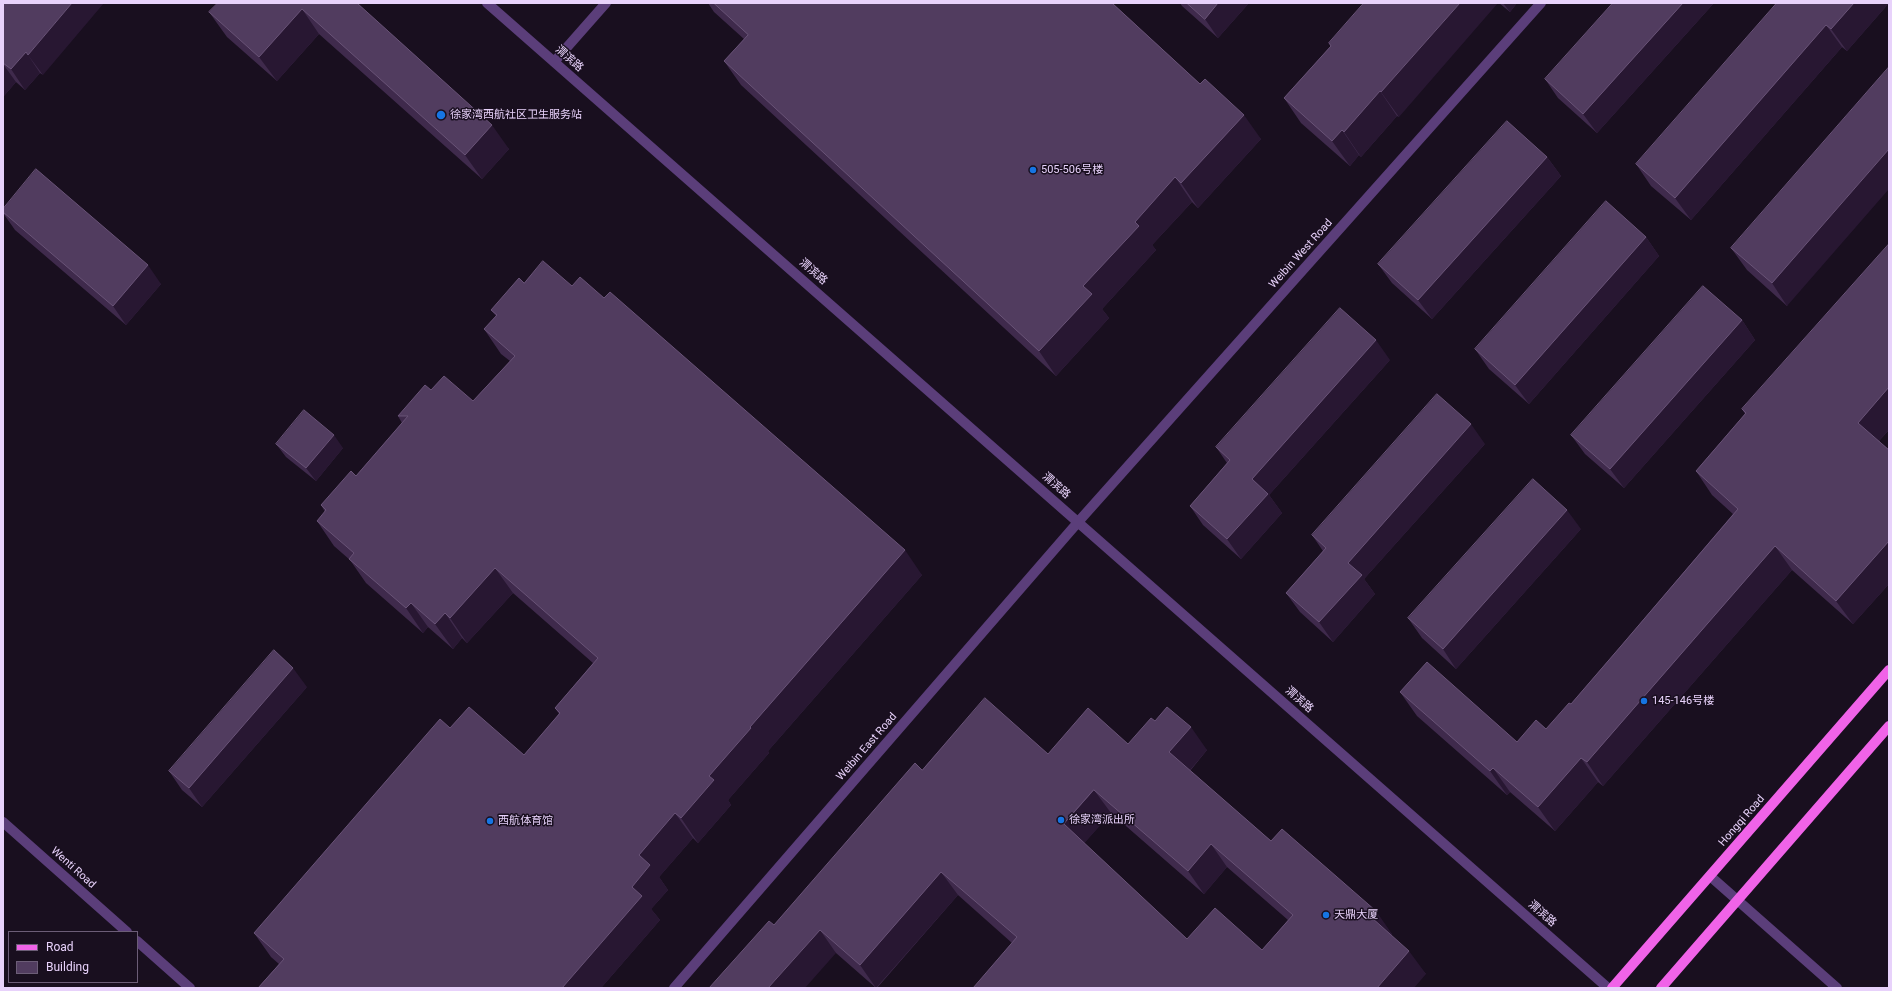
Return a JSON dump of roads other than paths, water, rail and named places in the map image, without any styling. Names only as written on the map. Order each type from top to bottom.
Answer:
[{"type":"main road","name":"Hongqi Road","points":[[1612,988],[1889,670]]},
{"type":"main road","points":[[1661,988],[1889,726]]},
{"type":"street","name":"渭滨路","points":[[487,3],[1079,521],[1608,988]]},
{"type":"street","points":[[554,62],[606,3]]},
{"type":"street","name":"Weibin West Road","points":[[1079,521],[1542,3]]},
{"type":"street","name":"Weibin East Road","points":[[674,988],[1079,521]]},
{"type":"street","name":"Wenti Road","points":[[3,822],[126,931]]},
{"type":"street","points":[[1710,876],[1837,988]]},
{"type":"street","points":[[138,942],[190,988]]},
{"type":"place","name":"徐家湾西航社区卫生服务站","points":[[441,115]]},
{"type":"place","name":"505-506号楼","points":[[1033,170]]},
{"type":"place","name":"145-146号楼","points":[[1644,701]]},
{"type":"place","name":"徐家湾派出所","points":[[1061,820]]},
{"type":"place","name":"西航体育馆","points":[[490,821]]},
{"type":"place","name":"天鼎大厦","points":[[1326,915]]}]
